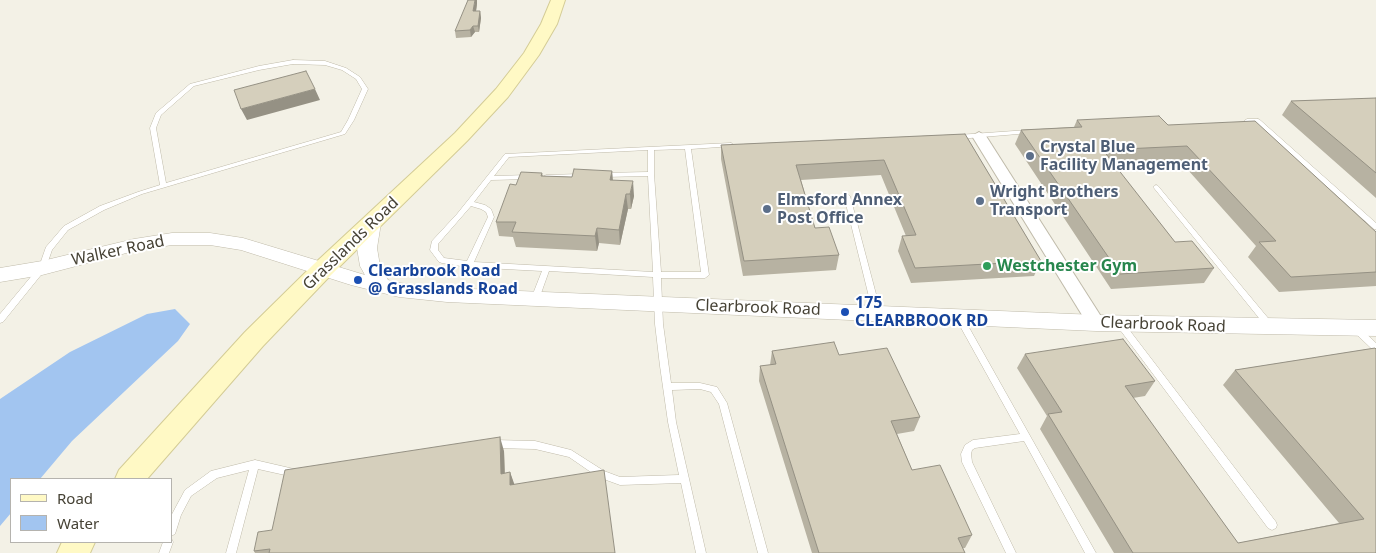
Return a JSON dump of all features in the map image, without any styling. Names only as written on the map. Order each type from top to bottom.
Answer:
[{"type":"main road","name":"Grasslands Road","points":[[129,478],[254,338],[461,137],[502,92],[531,55],[549,24],[558,0]]},
{"type":"street","points":[[979,136],[1096,323]]},
{"type":"street","points":[[372,223],[367,248],[370,266],[380,285]]},
{"type":"street","name":"Walker Road","points":[[0,275],[42,268],[134,245],[172,239],[210,239],[243,244],[322,270]]},
{"type":"street","name":"Clearbrook Road","points":[[322,270],[400,290],[446,295],[1120,324],[1272,328],[1366,328]]},
{"type":"lane","points":[[0,320],[42,268],[49,249],[66,228],[102,208],[163,185],[343,133],[365,89],[358,78],[344,70],[324,63],[301,63],[259,68],[192,85],[158,114],[153,128],[163,185]]},
{"type":"lane","points":[[1238,122],[1258,121],[1376,227]]},
{"type":"lane","points":[[950,137],[1036,132]]},
{"type":"lane","points":[[688,147],[705,275],[658,275],[469,264],[442,260],[434,250],[435,243],[470,203],[506,154],[736,144]]},
{"type":"lane","points":[[651,148],[658,275],[658,324],[667,387],[701,553]]},
{"type":"lane","points":[[594,175],[651,174]]},
{"type":"lane","points":[[488,178],[584,176]]},
{"type":"lane","points":[[1156,187],[1272,328]]},
{"type":"lane","points":[[847,196],[878,313]]},
{"type":"lane","points":[[469,264],[491,217],[489,211],[470,203]]},
{"type":"lane","points":[[535,298],[546,269]]},
{"type":"lane","points":[[959,317],[1091,553]]},
{"type":"lane","points":[[1120,324],[1272,525]]},
{"type":"lane","points":[[1366,328],[1376,348]]},
{"type":"lane","points":[[667,387],[700,386],[714,389],[723,403],[763,553]]},
{"type":"lane","points":[[1011,553],[967,462],[966,454],[968,448],[973,444],[1026,437]]},
{"type":"lane","points":[[487,444],[535,445],[570,454],[602,474],[620,481],[685,479]]},
{"type":"lane","points":[[172,528],[188,493],[214,474],[256,464],[291,474],[301,472]]},
{"type":"lane","points":[[231,553],[256,464]]},
{"type":"water","points":[[175,309],[190,324],[178,341],[72,441],[41,478],[10,478],[10,514],[0,526],[0,399],[70,352],[147,314]]},
{"type":"building","points":[[468,0],[475,0],[473,11],[480,11],[478,26],[473,26],[470,30],[455,31]]},
{"type":"building","points":[[306,71],[315,89],[241,109],[234,90]]},
{"type":"building","points":[[1376,98],[1376,173],[1291,101]]},
{"type":"building","points":[[1159,116],[1168,125],[1255,121],[1376,232],[1376,272],[1291,277],[1259,242],[1276,241],[1187,146],[1103,150],[1175,242],[1192,241],[1214,268],[1120,274],[1021,130],[1082,127],[1077,120]]},
{"type":"building","points":[[965,134],[1041,261],[915,268],[902,236],[916,235],[884,160],[796,165],[815,228],[829,227],[839,255],[744,261],[721,145]]},
{"type":"building","points":[[574,169],[612,171],[610,180],[633,181],[630,194],[626,194],[619,230],[597,228],[595,236],[512,232],[516,222],[496,222],[510,184],[516,185],[521,172],[542,173],[541,176],[572,177]]},
{"type":"building","points":[[1123,339],[1155,381],[1125,386],[1238,543],[1364,519],[1235,370],[1375,348],[1376,553],[1133,553],[1048,414],[1062,412],[1025,354]]},
{"type":"building","points":[[834,342],[839,355],[887,348],[920,417],[891,421],[912,470],[940,465],[972,535],[958,538],[965,553],[819,553],[760,366],[776,364],[772,351]]},
{"type":"building","points":[[500,437],[501,474],[510,472],[510,485],[604,470],[615,553],[269,553],[270,549],[254,551],[258,532],[272,530],[285,470]]},
{"type":"place","name":"Crystal Blue Facility Management","points":[[1030,156]]},
{"type":"place","name":"Wright Brothers Transport","points":[[980,201]]},
{"type":"place","name":"Elmsford Annex Post Office","points":[[767,209]]},
{"type":"place","name":"Westchester Gym","points":[[987,266]]},
{"type":"place","name":"Clearbrook Road @ Grasslands Road","points":[[358,280]]},
{"type":"place","name":"175 CLEARBROOK RD","points":[[845,312]]}]
